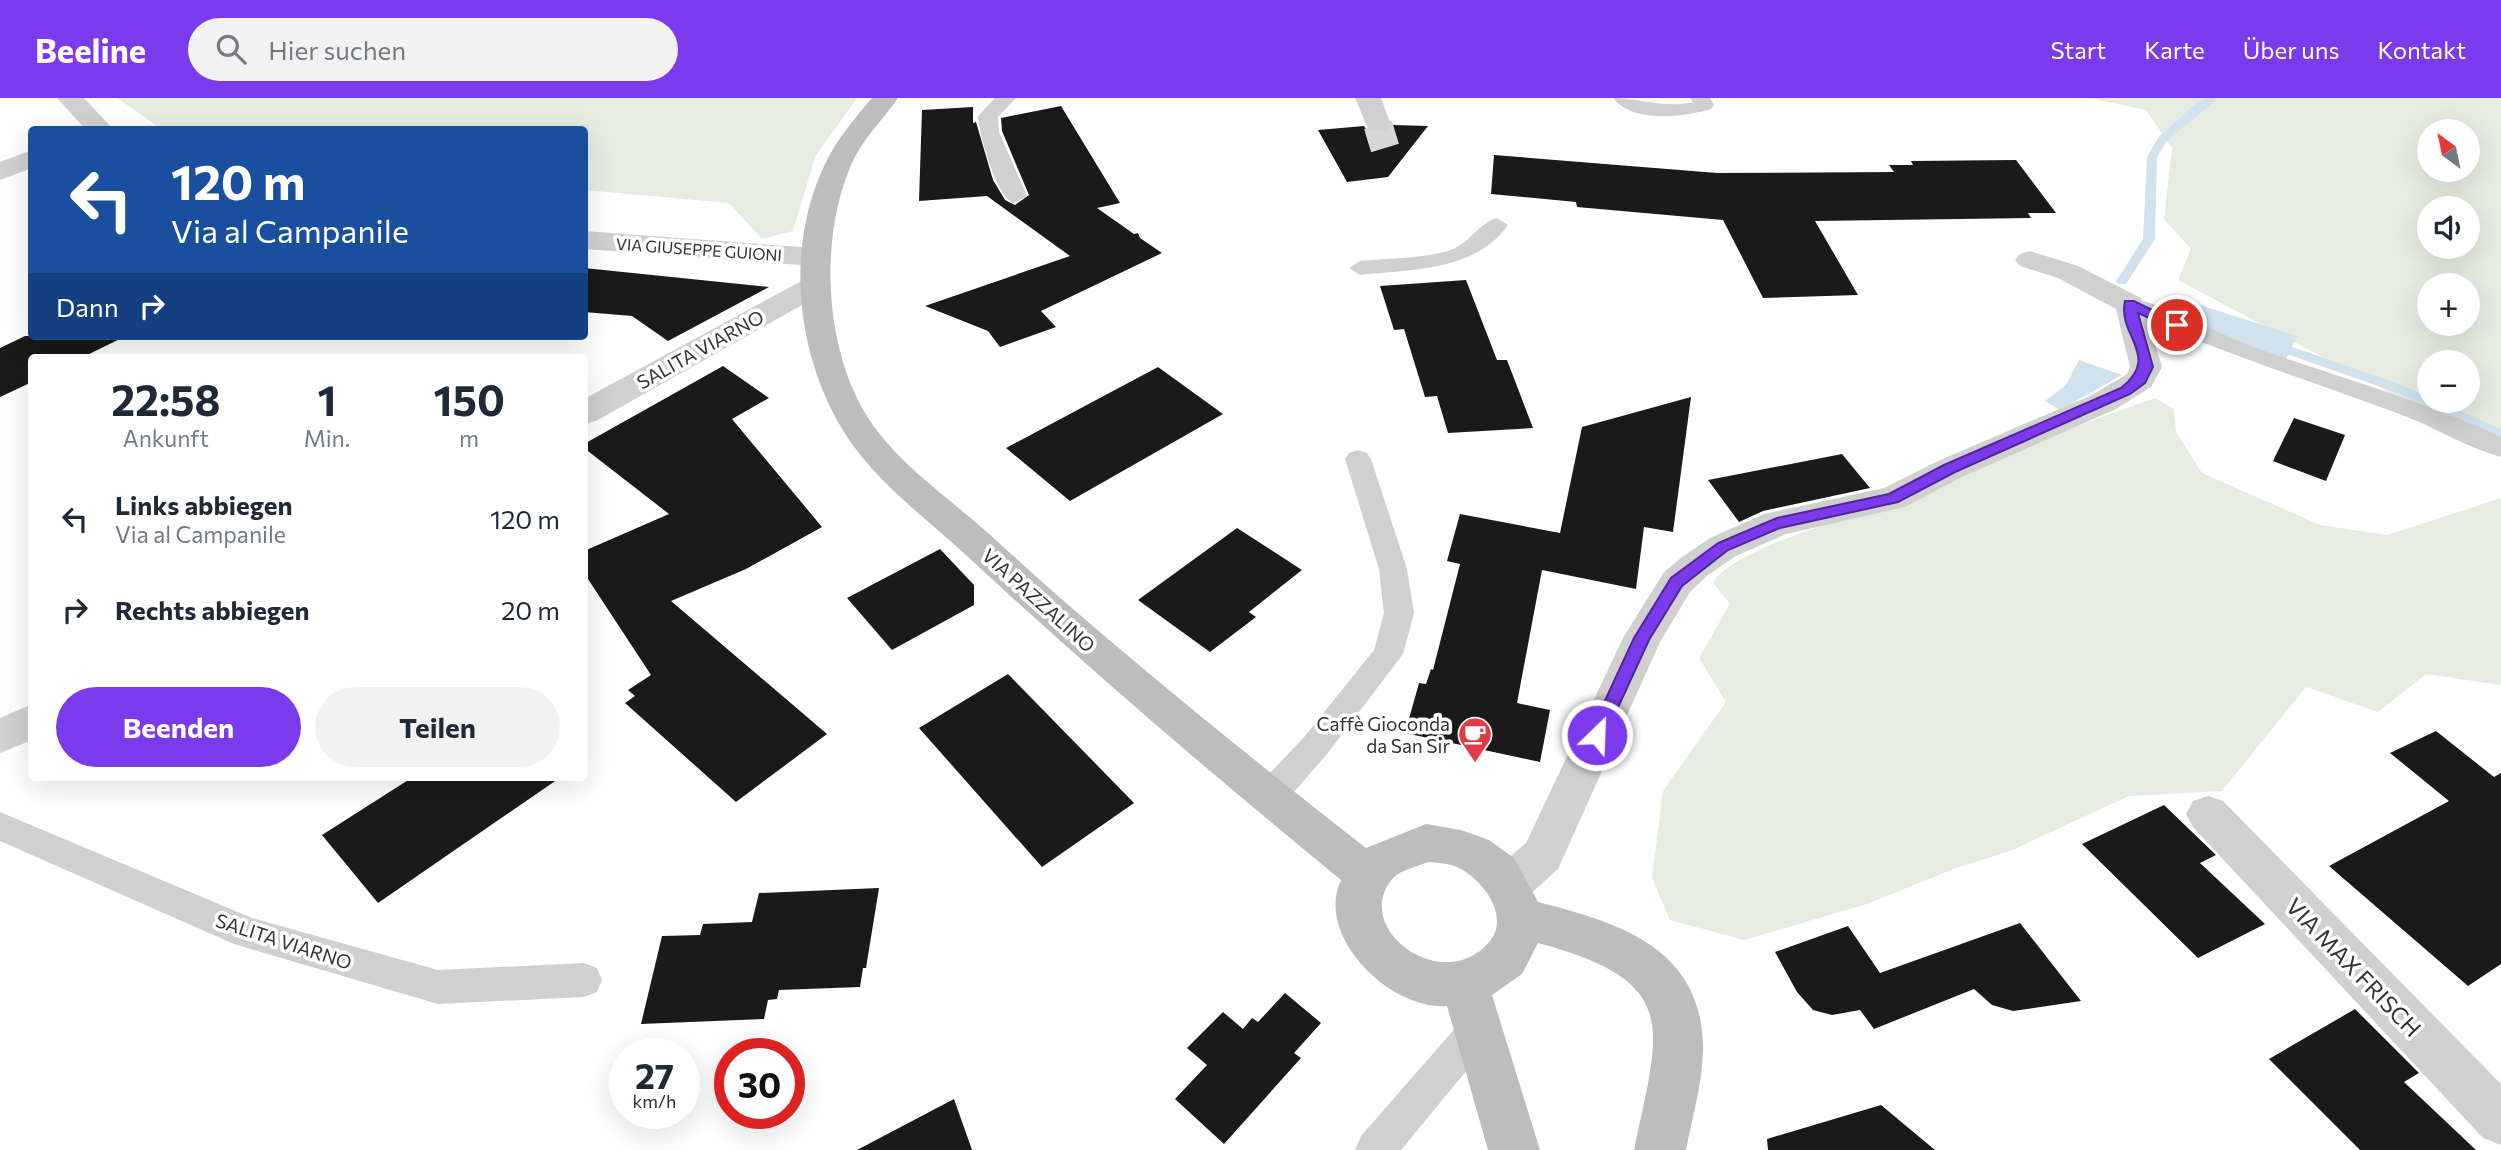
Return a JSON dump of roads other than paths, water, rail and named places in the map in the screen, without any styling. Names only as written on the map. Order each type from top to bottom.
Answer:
[{"type":"street","points":[[70,98],[97,126]]},
{"type":"street","name":"VIA PAZZALINO","points":[[885,98],[863,125],[835,172],[815,271],[820,331],[832,372],[856,424],[884,458],[1018,582],[1269,797],[1367,875]]},
{"type":"street","points":[[0,172],[28,160]]},
{"type":"street","name":"VIA GIUSEPPE GUIONI","points":[[588,241],[815,271]]},
{"type":"street","points":[[1514,901],[1542,856],[1642,638],[1677,582],[1723,547],[1750,533],[1777,523],[1893,498],[1950,469],[2126,391],[2140,380],[2146,367],[2130,304],[2068,272],[2030,260]]},
{"type":"street","name":"SALITA VIARNO","points":[[588,411],[815,271]]},
{"type":"street","points":[[0,737],[28,722]]},
{"type":"street","name":"VIA MAX FRISCH","points":[[2208,814],[2501,1120]]},
{"type":"street","points":[[1426,843],[1450,845],[1474,853],[1494,866],[1514,901],[1516,939],[1505,958],[1487,974],[1464,983],[1439,985],[1415,980],[1394,969],[1375,953],[1363,934],[1358,913],[1359,893],[1367,875],[1382,858],[1402,848],[1426,843]]},
{"type":"street","points":[[1514,901],[1635,957],[1666,987],[1675,1012],[1678,1048],[1660,1150]]},
{"type":"street","points":[[1464,983],[1514,1150]]},
{"type":"lane","points":[[1006,98],[988,116],[989,132],[1014,197],[1017,196]]},
{"type":"lane","points":[[1623,98],[1654,112],[1672,112],[1704,105],[1700,98]]},
{"type":"lane","points":[[1360,268],[1442,259],[1465,252],[1497,225]]},
{"type":"lane","points":[[2130,304],[2261,358],[2387,398],[2462,428],[2501,448]]},
{"type":"lane","points":[[1269,797],[1316,745],[1388,654],[1399,613],[1393,569],[1358,459]]},
{"type":"lane","name":"SALITA VIARNO","points":[[0,825],[247,933],[438,987],[584,981]]},
{"type":"lane","points":[[1375,1150],[1478,1029]]},
{"type":"water","points":[[2197,304],[2297,336],[2285,361],[2185,321]]},
{"type":"water","points":[[2079,360],[2122,375],[2060,410],[2045,401],[2066,385]]},
{"type":"waterway","points":[[2122,281],[2149,239],[2152,157],[2162,140],[2197,108],[2213,98]]},
{"type":"waterway","points":[[2272,344],[2392,386],[2501,434]]},
{"type":"tunnel","points":[[1378,125],[1385,148]]},
{"type":"place","name":"Caffè Gioconda da San Sir","points":[[1475,764]]}]
